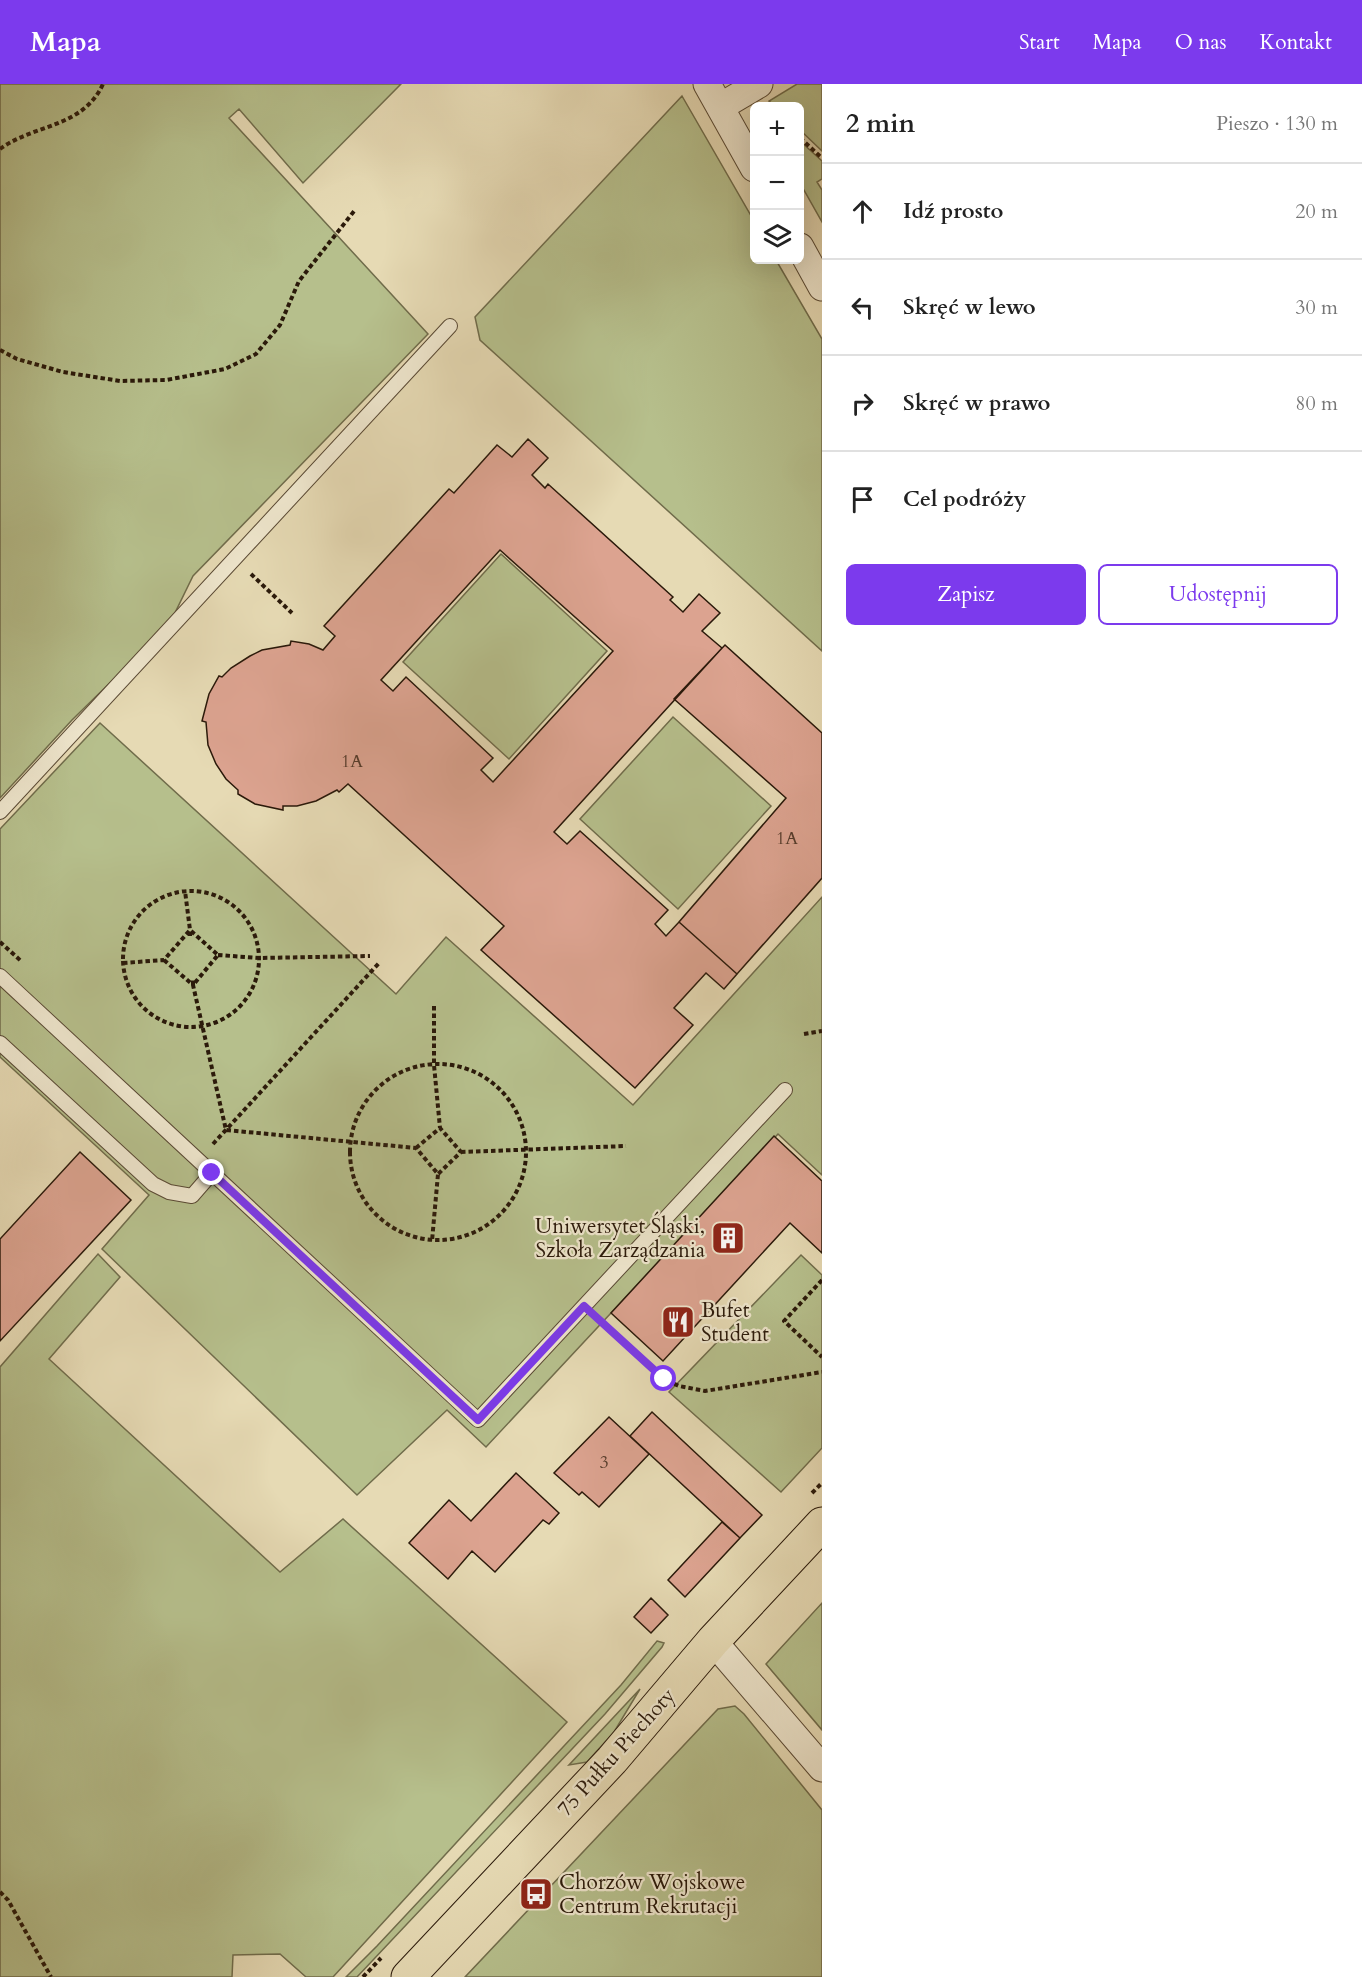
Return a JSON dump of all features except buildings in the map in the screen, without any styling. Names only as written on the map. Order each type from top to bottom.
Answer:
[{"type":"main road","name":"75 Pułku Piechoty","points":[[408,1977],[612,1760],[713,1641],[822,1524]]},
{"type":"street","points":[[750,161],[714,95],[759,84]]},
{"type":"street","points":[[804,254],[822,287]]},
{"type":"street","points":[[713,1641],[822,1768]]},
{"type":"lane","points":[[0,813],[450,326]]},
{"type":"lane","points":[[0,976],[478,1420],[785,1090]]},
{"type":"lane","points":[[0,1043],[153,1184],[169,1192],[192,1196],[212,1173]]},
{"type":"path","points":[[0,149],[66,120],[92,104],[103,84]]},
{"type":"path","points":[[804,142],[822,158]]},
{"type":"path","points":[[0,350],[17,359],[63,372],[120,381],[166,380],[225,369],[256,354],[280,325],[299,281],[355,210]]},
{"type":"path","points":[[268,591],[292,613]]},
{"type":"path","points":[[185,891],[190,936]]},
{"type":"path","points":[[185,891],[204,892],[221,898],[237,909],[249,923],[256,940],[259,958],[256,978],[249,996],[236,1011],[220,1021],[201,1027],[178,1026],[158,1018],[140,1004],[128,985],[123,963],[125,942],[134,923],[147,907],[165,896],[185,891]]},
{"type":"path","points":[[190,930],[218,955],[259,958],[370,956]]},
{"type":"path","points":[[165,960],[190,930]]},
{"type":"path","points":[[193,982],[218,955]]},
{"type":"path","points":[[123,963],[165,960],[193,982],[201,1027],[226,1130]]},
{"type":"path","points":[[198,1160],[379,963]]},
{"type":"path","points":[[434,1005],[434,1065],[440,1128],[461,1152]]},
{"type":"path","points":[[804,1034],[822,1031]]},
{"type":"path","points":[[428,1065],[457,1066],[484,1077],[506,1097],[520,1122],[526,1150],[522,1179],[508,1205],[487,1226],[461,1238],[432,1241],[404,1234],[379,1219],[361,1197],[351,1170],[350,1141],[359,1113],[376,1089],[400,1073],[428,1065]]},
{"type":"path","points":[[416,1148],[440,1128]]},
{"type":"path","points":[[226,1130],[416,1148],[438,1174]]},
{"type":"path","points":[[432,1241],[438,1174],[461,1152],[626,1146]]},
{"type":"path","points":[[822,1280],[784,1321],[822,1357]]},
{"type":"path","points":[[584,1306],[664,1379],[679,1386],[705,1391],[822,1372]]},
{"type":"path","points":[[0,1892],[8,1900],[51,1977]]},
{"type":"green space","points":[[0,84],[401,84],[303,183],[239,109],[229,118],[428,334],[193,576],[169,625],[72,720],[0,798]]},
{"type":"green space","points":[[797,84],[822,84],[822,151],[804,134],[804,102],[769,101]]},
{"type":"green space","points":[[682,96],[750,214],[750,264],[778,264],[822,339],[822,651],[480,340],[475,317]]},
{"type":"green space","points":[[804,145],[822,161],[822,179],[817,182],[822,190],[822,222],[804,190]]},
{"type":"green space","points":[[501,554],[607,651],[509,759],[403,662]]},
{"type":"green space","points":[[673,717],[771,806],[678,909],[580,819]]},
{"type":"green space","points":[[100,723],[396,994],[446,937],[633,1105],[822,897],[822,1175],[778,1134],[486,1447],[447,1410],[357,1495],[102,1249],[149,1195],[0,1057],[0,829]]},
{"type":"green space","points":[[98,1254],[120,1277],[49,1359],[280,1572],[343,1519],[567,1722],[333,1977],[306,1977],[280,1954],[233,1955],[232,1977],[0,1977],[0,1367]]},
{"type":"green space","points":[[801,1255],[822,1275],[822,1448],[781,1492],[669,1392]]},
{"type":"green space","points":[[822,1603],[822,1730],[766,1664]]},
{"type":"green space","points":[[657,1641],[664,1643],[662,1647],[605,1714],[357,1977],[346,1977],[621,1685]]},
{"type":"green space","points":[[640,1689],[614,1732],[587,1762],[569,1765]]},
{"type":"green space","points":[[735,1706],[822,1810],[822,1977],[465,1977],[718,1709]]},
{"type":"place","name":"Uniwersytet Śląski, Szkoła Zarządzania","points":[[728,1238]]},
{"type":"place","name":"Bufet Student","points":[[678,1322]]},
{"type":"place","name":"Chorzów Wojskowe Centrum Rekrutacji","points":[[536,1894]]},
{"type":"route","points":[[212,1173],[478,1420],[584,1306],[664,1379]]}]
